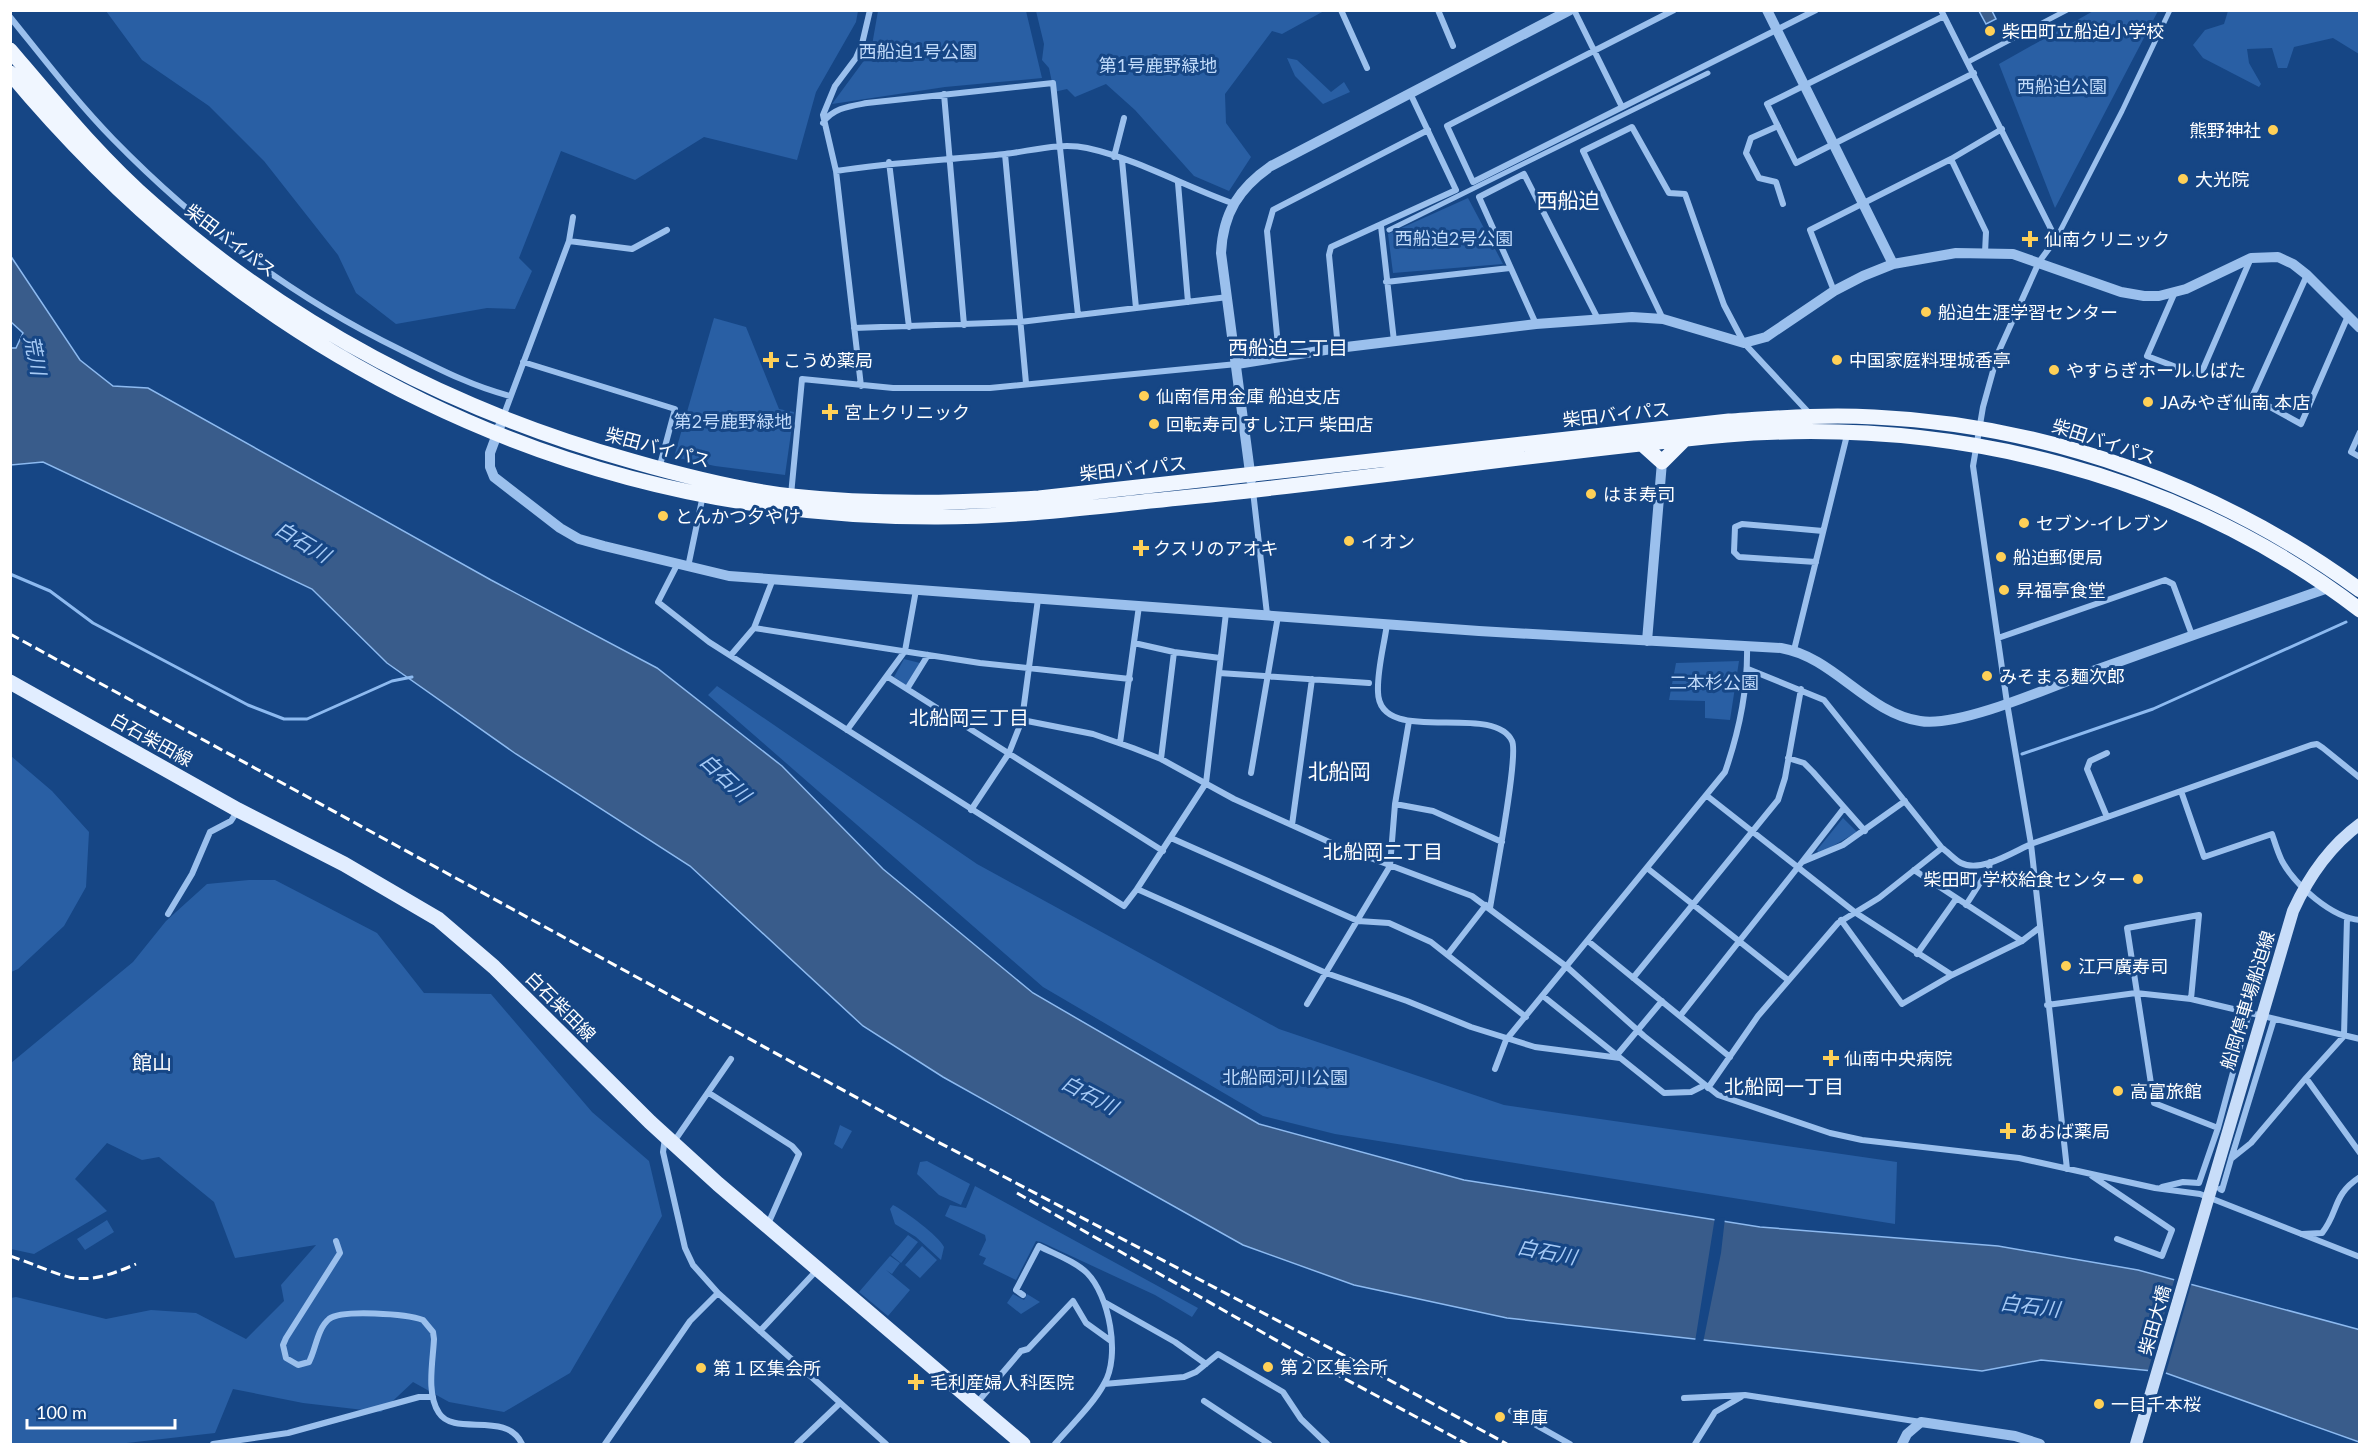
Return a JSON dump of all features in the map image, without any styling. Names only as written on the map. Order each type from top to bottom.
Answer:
[{"type":"highway","name":"柴田バイパス","points":[[10,50],[106,159],[152,204],[239,273],[321,328],[398,372],[502,420],[587,449],[659,469],[791,496],[882,503],[944,503],[1039,498],[1729,421],[1874,417],[1980,428],[2062,447],[2151,475],[2258,525],[2355,583]]},
{"type":"highway","name":"柴田バイパス","points":[[10,73],[47,117],[99,172],[167,234],[243,293],[361,370],[497,435],[615,475],[703,495],[842,514],[940,517],[1060,510],[1253,490],[1685,439],[1773,431],[1848,431],[1976,445],[2050,460],[2133,486],[2250,540],[2360,610]]},
{"type":"highway","points":[[1642,444],[1662,462],[1685,439]]},
{"type":"main road","name":"白石柴田線","points":[[10,682],[238,810],[344,864],[438,919],[494,967],[669,1140],[767,1227],[1023,1444]]},
{"type":"main road","name":"船岡停車場船迫線","points":[[2207,1201],[2255,1014],[2293,911],[2304,888],[2325,857],[2346,834],[2360,824]]},
{"type":"main road","name":"柴田大橋","points":[[2136,1444],[2207,1201]]},
{"type":"street","points":[[861,386],[836,171],[823,123],[823,115],[835,86],[856,58],[862,44],[870,10]]},
{"type":"street","points":[[1341,10],[1367,68]]},
{"type":"street","points":[[1438,10],[1453,46]]},
{"type":"street","points":[[1251,773],[1269,676],[1273,615],[1250,475],[1222,242],[1222,231],[1232,203],[1247,185],[1271,166],[1572,10],[1622,107]]},
{"type":"street","points":[[1674,10],[1447,126],[1473,182],[1816,10]]},
{"type":"street","points":[[1767,10],[1893,264]]},
{"type":"street","points":[[1968,62],[2067,10]]},
{"type":"street","points":[[2067,1169],[2047,1005],[2031,844],[2007,703],[1973,466],[1993,367],[2039,262],[2056,239],[2122,111],[2170,10]]},
{"type":"street","points":[[1974,74],[1796,163],[1767,104],[1942,13],[1968,62],[2002,129],[2056,239]]},
{"type":"street","points":[[10,17],[63,84],[114,139],[164,187],[247,256],[357,328],[469,384],[510,396]]},
{"type":"street","points":[[1389,230],[1708,73]]},
{"type":"street","points":[[823,123],[827,116],[850,106],[1053,83],[1058,147],[1078,315]]},
{"type":"street","points":[[1338,348],[1329,255],[1331,247],[1456,190],[1410,93]]},
{"type":"street","points":[[944,94],[964,325]]},
{"type":"street","points":[[1114,156],[1124,118]]},
{"type":"street","points":[[1778,126],[1751,138],[1746,153],[1760,178],[1776,182],[1783,204]]},
{"type":"street","points":[[1663,319],[1583,151],[1632,128],[1669,193],[1685,194],[1724,305],[1744,343],[1812,417]]},
{"type":"street","points":[[1834,291],[1809,230],[1951,159],[2002,129]]},
{"type":"street","points":[[1279,356],[1267,231],[1273,210],[1428,130]]},
{"type":"street","points":[[836,171],[889,162],[949,159],[1058,147],[1084,148],[1114,156],[1232,203]]},
{"type":"street","points":[[1005,154],[1026,383]]},
{"type":"street","points":[[1951,159],[1986,232],[1985,253]]},
{"type":"street","points":[[1122,160],[1136,308]]},
{"type":"street","points":[[889,162],[909,327]]},
{"type":"street","points":[[1536,324],[1479,197],[1524,174],[1598,319]]},
{"type":"street","points":[[1178,183],[1188,302]]},
{"type":"street","points":[[573,217],[569,241],[490,453],[492,472],[506,489],[579,539],[729,576],[1226,613],[1794,650],[1822,663],[1890,710],[1921,722],[1952,720],[2007,703],[2328,588],[2355,583]]},
{"type":"street","points":[[1381,226],[1394,341]]},
{"type":"street","points":[[569,241],[632,249],[667,230]]},
{"type":"street","points":[[791,496],[802,379],[861,386],[990,388],[1237,363],[1394,341],[1598,319],[1663,319],[1744,343],[1766,337],[1834,291],[1893,264],[1956,253],[2013,254],[2133,295],[2159,296],[2175,292],[2251,258],[2269,256],[2284,258],[2307,275],[2360,328]]},
{"type":"street","points":[[2175,292],[2147,356],[2200,376],[2251,258]]},
{"type":"street","points":[[1386,282],[1510,268]]},
{"type":"street","points":[[2307,275],[2252,397],[2301,424],[2348,316]]},
{"type":"street","points":[[855,328],[1020,322],[1228,297]]},
{"type":"street","points":[[523,362],[675,408],[659,469]]},
{"type":"street","points":[[1794,650],[1848,431]]},
{"type":"street","points":[[2360,432],[2351,452],[2360,457]]},
{"type":"street","points":[[1647,641],[1662,462]]},
{"type":"street","points":[[703,495],[683,566],[658,602],[731,655],[1124,906],[1163,852],[1206,783],[1226,613]]},
{"type":"street","points":[[1816,562],[1740,557],[1734,552],[1736,527],[1742,524],[1823,531]]},
{"type":"street","points":[[731,655],[754,628],[773,579]]},
{"type":"street","points":[[1998,638],[2165,580],[2174,584],[2192,635]]},
{"type":"street","points":[[847,730],[905,651],[916,590]]},
{"type":"street","points":[[971,810],[1009,753],[1022,720],[1038,598]]},
{"type":"street","points":[[1120,743],[1139,606]]},
{"type":"street","points":[[1387,624],[1378,692],[1379,699],[1391,715],[1409,721],[1496,725],[1511,739],[1514,747],[1502,842],[1488,906],[1448,954]]},
{"type":"street","points":[[754,628],[928,656],[1130,679]]},
{"type":"street","points":[[1134,643],[1174,652],[1220,658]]},
{"type":"street","points":[[1495,1069],[1506,1040],[1725,772],[1732,752],[1748,669],[1747,646]]},
{"type":"street","points":[[1161,759],[1174,652]]},
{"type":"street","points":[[907,689],[928,656]]},
{"type":"street","points":[[1748,669],[1824,700],[1942,848],[1963,864],[1976,865],[1990,862],[2031,844],[2317,744],[2360,778]]},
{"type":"street","points":[[1219,673],[1369,683]]},
{"type":"street","points":[[888,677],[1163,852]]},
{"type":"street","points":[[1293,825],[1312,679]]},
{"type":"street","points":[[1634,978],[1778,800],[1801,689]]},
{"type":"street","points":[[1022,720],[1093,734],[1120,743],[1161,759],[1293,825],[1390,866],[1451,886],[1488,906],[1567,967],[1638,1031],[1718,1095],[1830,1133],[1862,1140],[2019,1158],[2155,1188],[2184,1190],[2207,1201],[2360,1257]]},
{"type":"street","points":[[1307,1004],[1390,866],[1395,804],[1409,721]]},
{"type":"street","points":[[2107,753],[2090,761],[2086,769],[2107,817]]},
{"type":"street","points":[[1788,758],[1809,768],[1865,831]]},
{"type":"street","points":[[2181,791],[2204,857],[2272,834],[2282,861],[2304,888],[2347,918],[2360,920]]},
{"type":"street","points":[[1706,795],[1800,864],[1856,913],[1952,975]]},
{"type":"street","points":[[1800,864],[1823,855],[1865,831],[1905,801]]},
{"type":"street","points":[[1395,804],[1432,811],[1502,842]]},
{"type":"street","points":[[1680,1016],[1844,808]]},
{"type":"street","points":[[168,914],[192,874],[210,832],[231,821],[238,810]]},
{"type":"street","points":[[1171,838],[1358,921],[1389,923],[1431,942],[1526,1017]]},
{"type":"street","points":[[1543,996],[1664,1093],[1691,1092],[1707,1087],[1788,980],[1841,920],[1879,898],[1942,848]]},
{"type":"street","points":[[1966,904],[1989,869],[1990,862]]},
{"type":"street","points":[[1647,868],[1788,980]]},
{"type":"street","points":[[1914,870],[2022,941]]},
{"type":"street","points":[[1137,889],[1326,973],[1506,1040],[1565,1052],[1618,1057]]},
{"type":"street","points":[[1917,954],[1956,899]]},
{"type":"street","points":[[2192,999],[2199,915],[2127,928],[2154,1103],[2218,1128]]},
{"type":"street","points":[[2231,1159],[2251,1143],[2344,1036],[2347,918]]},
{"type":"street","points":[[1841,920],[1902,1004],[1952,975],[2022,941],[2039,928]]},
{"type":"street","points":[[1588,941],[1730,1057]]},
{"type":"street","points":[[2047,1005],[2136,993],[2192,999],[2360,1039]]},
{"type":"street","points":[[1618,1057],[1662,1001]]},
{"type":"street","points":[[2155,1188],[2183,1182],[2199,1183],[2255,1014]]},
{"type":"street","points":[[2220,1189],[2222,1190],[2274,1018]]},
{"type":"street","points":[[731,1059],[709,1093],[669,1140],[663,1152],[685,1248],[693,1265],[718,1293],[886,1444]]},
{"type":"street","points":[[2306,1078],[2360,1153]]},
{"type":"street","points":[[709,1093],[792,1146],[799,1154],[767,1227]]},
{"type":"street","points":[[2089,1174],[2172,1230],[2162,1256],[2117,1239]]},
{"type":"street","points":[[2298,1234],[2322,1233],[2329,1225],[2336,1200],[2349,1184],[2360,1177]]},
{"type":"street","points":[[336,1241],[340,1253],[286,1338],[283,1345],[286,1358],[298,1365],[309,1362],[324,1326],[336,1315],[384,1314],[415,1317],[423,1320],[433,1332],[433,1397],[439,1413],[445,1419],[505,1428],[517,1436],[522,1444]]},
{"type":"street","points":[[1023,1295],[1016,1290],[1040,1246],[1085,1271],[1106,1303],[1112,1367],[1104,1384],[1055,1444]]},
{"type":"street","points":[[760,1331],[818,1270]]},
{"type":"street","points":[[605,1444],[690,1322],[718,1293]]},
{"type":"street","points":[[976,1404],[1020,1351],[1028,1349],[1072,1301],[1086,1323],[1111,1341]]},
{"type":"street","points":[[1106,1303],[1175,1342],[1206,1365]]},
{"type":"street","points":[[1104,1384],[1178,1378],[1196,1372],[1218,1354],[1267,1381],[1289,1398],[1302,1419],[1328,1444]]},
{"type":"street","points":[[1684,1398],[1745,1395],[2015,1437],[2040,1444]]},
{"type":"street","points":[[1695,1444],[1715,1412],[1745,1395]]},
{"type":"street","points":[[213,1444],[288,1433],[419,1397],[433,1397]]},
{"type":"street","points":[[1204,1401],[1269,1444]]},
{"type":"street","points":[[797,1444],[840,1403]]},
{"type":"street","points":[[1511,1411],[1570,1444]]},
{"type":"street","points":[[1902,1444],[1907,1434],[1921,1422]]},
{"type":"green space","name":"西船迫公園","points":[[2095,10],[2158,11],[2055,208],[1999,64]]},
{"type":"green space","points":[[106,11],[858,11],[856,22],[816,92],[797,160],[704,137],[635,180],[561,151],[519,258],[532,271],[515,309],[487,308],[396,324],[356,293],[338,255],[264,161],[209,106],[142,60]]},
{"type":"green space","name":"西船迫1号公園","points":[[878,11],[1026,11],[1042,78],[945,87],[832,104],[871,51]]},
{"type":"green space","name":"第1号鹿野緑地","points":[[1036,11],[1324,11],[1282,34],[1272,31],[1225,94],[1226,123],[1251,157],[1229,191],[1194,176],[1135,110],[1106,84],[1075,97],[1067,89],[1054,92],[1049,68],[1042,60],[1044,44]]},
{"type":"green space","points":[[2228,11],[2359,11],[2359,54],[2333,38],[2294,47],[2287,68],[2278,68],[2272,48],[2247,49],[2249,63],[2261,84],[2259,87],[2203,58],[2193,45],[2205,30],[2224,24]]},
{"type":"green space","points":[[1287,58],[1297,60],[1331,92],[1344,82],[1350,92],[1323,104],[1295,76]]},
{"type":"green space","name":"西船迫2号公園","points":[[1468,198],[1503,264],[1393,273],[1388,234]]},
{"type":"green space","name":"第2号鹿野緑地","points":[[714,318],[746,327],[779,409],[794,412],[785,475],[715,466],[674,457]]},
{"type":"green space","points":[[904,659],[920,663],[907,686],[894,677]]},
{"type":"green space","name":"二本杉公園","points":[[1739,661],[1730,720],[1705,718],[1705,701],[1669,700],[1676,663]]},
{"type":"green space","name":"北船岡河川公園","points":[[717,686],[977,864],[1279,1029],[1504,1105],[1897,1162],[1895,1224],[1335,1134],[1263,1116],[1043,987],[708,695]]},
{"type":"green space","points":[[11,756],[52,791],[89,832],[86,887],[64,926],[18,969],[11,972]]},
{"type":"green space","points":[[1843,818],[1857,832],[1819,854],[1817,850]]},
{"type":"green space","points":[[275,880],[377,933],[424,993],[491,994],[592,1112],[649,1161],[662,1216],[570,1373],[504,1412],[449,1402],[413,1382],[381,1412],[303,1403],[233,1389],[215,1433],[118,1444],[11,1444],[11,1298],[16,1297],[106,1319],[151,1310],[196,1313],[246,1339],[284,1301],[281,1285],[316,1245],[235,1258],[214,1202],[159,1157],[142,1160],[107,1143],[75,1179],[107,1211],[34,1254],[11,1249],[11,1063],[133,962],[166,921],[207,884]]},
{"type":"green space","points":[[840,1125],[852,1131],[842,1149],[834,1144]]},
{"type":"green space","points":[[927,1161],[970,1184],[961,1205],[939,1195],[917,1174],[920,1162]]},
{"type":"green space","points":[[975,1186],[1198,1308],[1192,1317],[1155,1295],[1041,1242],[1036,1241],[1016,1280],[983,1264],[986,1258],[979,1255],[986,1240],[985,1235],[945,1216],[950,1205],[966,1208]]},
{"type":"green space","points":[[893,1205],[921,1224],[941,1242],[944,1247],[941,1260],[916,1237],[895,1224],[890,1209]]},
{"type":"green space","points":[[107,1220],[114,1232],[85,1250],[77,1239]]},
{"type":"green space","points":[[908,1235],[918,1242],[901,1263],[891,1255]]},
{"type":"green space","points":[[922,1246],[937,1260],[920,1278],[905,1265]]},
{"type":"green space","points":[[890,1256],[900,1263],[892,1274],[886,1270],[910,1290],[888,1316],[859,1292]]},
{"type":"green space","points":[[1013,1294],[1024,1300],[1027,1294],[1040,1302],[1021,1314],[1007,1303]]},
{"type":"water","points":[[1979,11],[1992,11],[1996,19],[1986,24]]},
{"type":"water","points":[[10,255],[80,360],[113,386],[148,388],[491,580],[657,668],[782,766],[883,869],[1033,993],[1259,1124],[1464,1180],[1760,1227],[1998,1246],[2138,1270],[2357,1329],[2360,1330],[2359,1442],[2163,1372],[2041,1360],[1982,1371],[1507,1318],[1354,1285],[1243,1245],[943,1077],[863,1026],[690,866],[516,754],[387,663],[312,589],[43,462],[11,465],[11,348],[16,348],[23,333],[11,322]]},
{"type":"pier","points":[[1715,1217],[1725,1218],[1721,1253],[1703,1343],[1695,1342]]},
{"type":"pier","points":[[2175,1277],[2192,1282],[2165,1376],[2147,1374]]},
{"type":"waterway","points":[[10,574],[50,591],[93,623],[248,705],[284,719],[307,719],[392,681],[412,677]]},
{"type":"waterway","points":[[2022,754],[2153,709],[2346,622]]},
{"type":"railway","points":[[10,634],[936,1141],[1507,1444]]},
{"type":"railway","points":[[1017,1193],[1334,1373],[1467,1444]]},
{"type":"railway","points":[[10,1256],[72,1278],[85,1279],[99,1277],[136,1264]]},
{"type":"place","name":"柴田町立船迫小学校","points":[[1990,31]]},
{"type":"place","name":"熊野神社","points":[[2273,130]]},
{"type":"place","name":"大光院","points":[[2183,179]]},
{"type":"place","name":"仙南クリニック","points":[[2030,239]]},
{"type":"place","name":"船迫生涯学習センター","points":[[1926,312]]},
{"type":"place","name":"こうめ薬局","points":[[771,360]]},
{"type":"place","name":"中国家庭料理城香亭","points":[[1837,360]]},
{"type":"place","name":"やすらぎホールしばた","points":[[2054,370]]},
{"type":"place","name":"仙南信用金庫 船迫支店","points":[[1144,396]]},
{"type":"place","name":"JAみやぎ仙南 本店","points":[[2148,402]]},
{"type":"place","name":"宮上クリニック","points":[[830,412]]},
{"type":"place","name":"回転寿司 すし江戸 柴田店","points":[[1154,424]]},
{"type":"place","name":"はま寿司","points":[[1591,494]]},
{"type":"place","name":"とんかつ夕やけ","points":[[663,516]]},
{"type":"place","name":"セブン-イレブン","points":[[2024,523]]},
{"type":"place","name":"イオン","points":[[1349,541]]},
{"type":"place","name":"クスリのアオキ","points":[[1141,548]]},
{"type":"place","name":"船迫郵便局","points":[[2001,557]]},
{"type":"place","name":"昇福亭食堂","points":[[2004,590]]},
{"type":"place","name":"みそまる麺次郎","points":[[1987,676]]},
{"type":"place","name":"柴田町 学校給食センター","points":[[2138,879]]},
{"type":"place","name":"江戸廣寿司","points":[[2066,966]]},
{"type":"place","name":"仙南中央病院","points":[[1831,1058]]},
{"type":"place","name":"高富旅館","points":[[2118,1091]]},
{"type":"place","name":"あおば薬局","points":[[2008,1131]]},
{"type":"place","name":"第２区集会所","points":[[1268,1367]]},
{"type":"place","name":"第１区集会所","points":[[701,1368]]},
{"type":"place","name":"毛利産婦人科医院","points":[[916,1382]]},
{"type":"place","name":"一目千本桜","points":[[2099,1404]]},
{"type":"place","name":"車庫","points":[[1500,1417]]},
{"type":"district","name":"西船迫","points":[[1568,199]]},
{"type":"district","name":"西船迫二丁目","points":[[1288,347]]},
{"type":"district","name":"北船岡三丁目","points":[[969,717]]},
{"type":"district","name":"北船岡","points":[[1339,770]]},
{"type":"district","name":"北船岡二丁目","points":[[1383,851]]},
{"type":"district","name":"館山","points":[[152,1062]]},
{"type":"district","name":"北船岡一丁目","points":[[1784,1086]]},
{"type":"water label","name":"荒川","points":[[36,355]]},
{"type":"water label","name":"白石川","points":[[303,541]]},
{"type":"water label","name":"白石川","points":[[726,777]]},
{"type":"water label","name":"白石川","points":[[1090,1094]]},
{"type":"water label","name":"白石川","points":[[1547,1251]]},
{"type":"water label","name":"白石川","points":[[2030,1305]]}]
